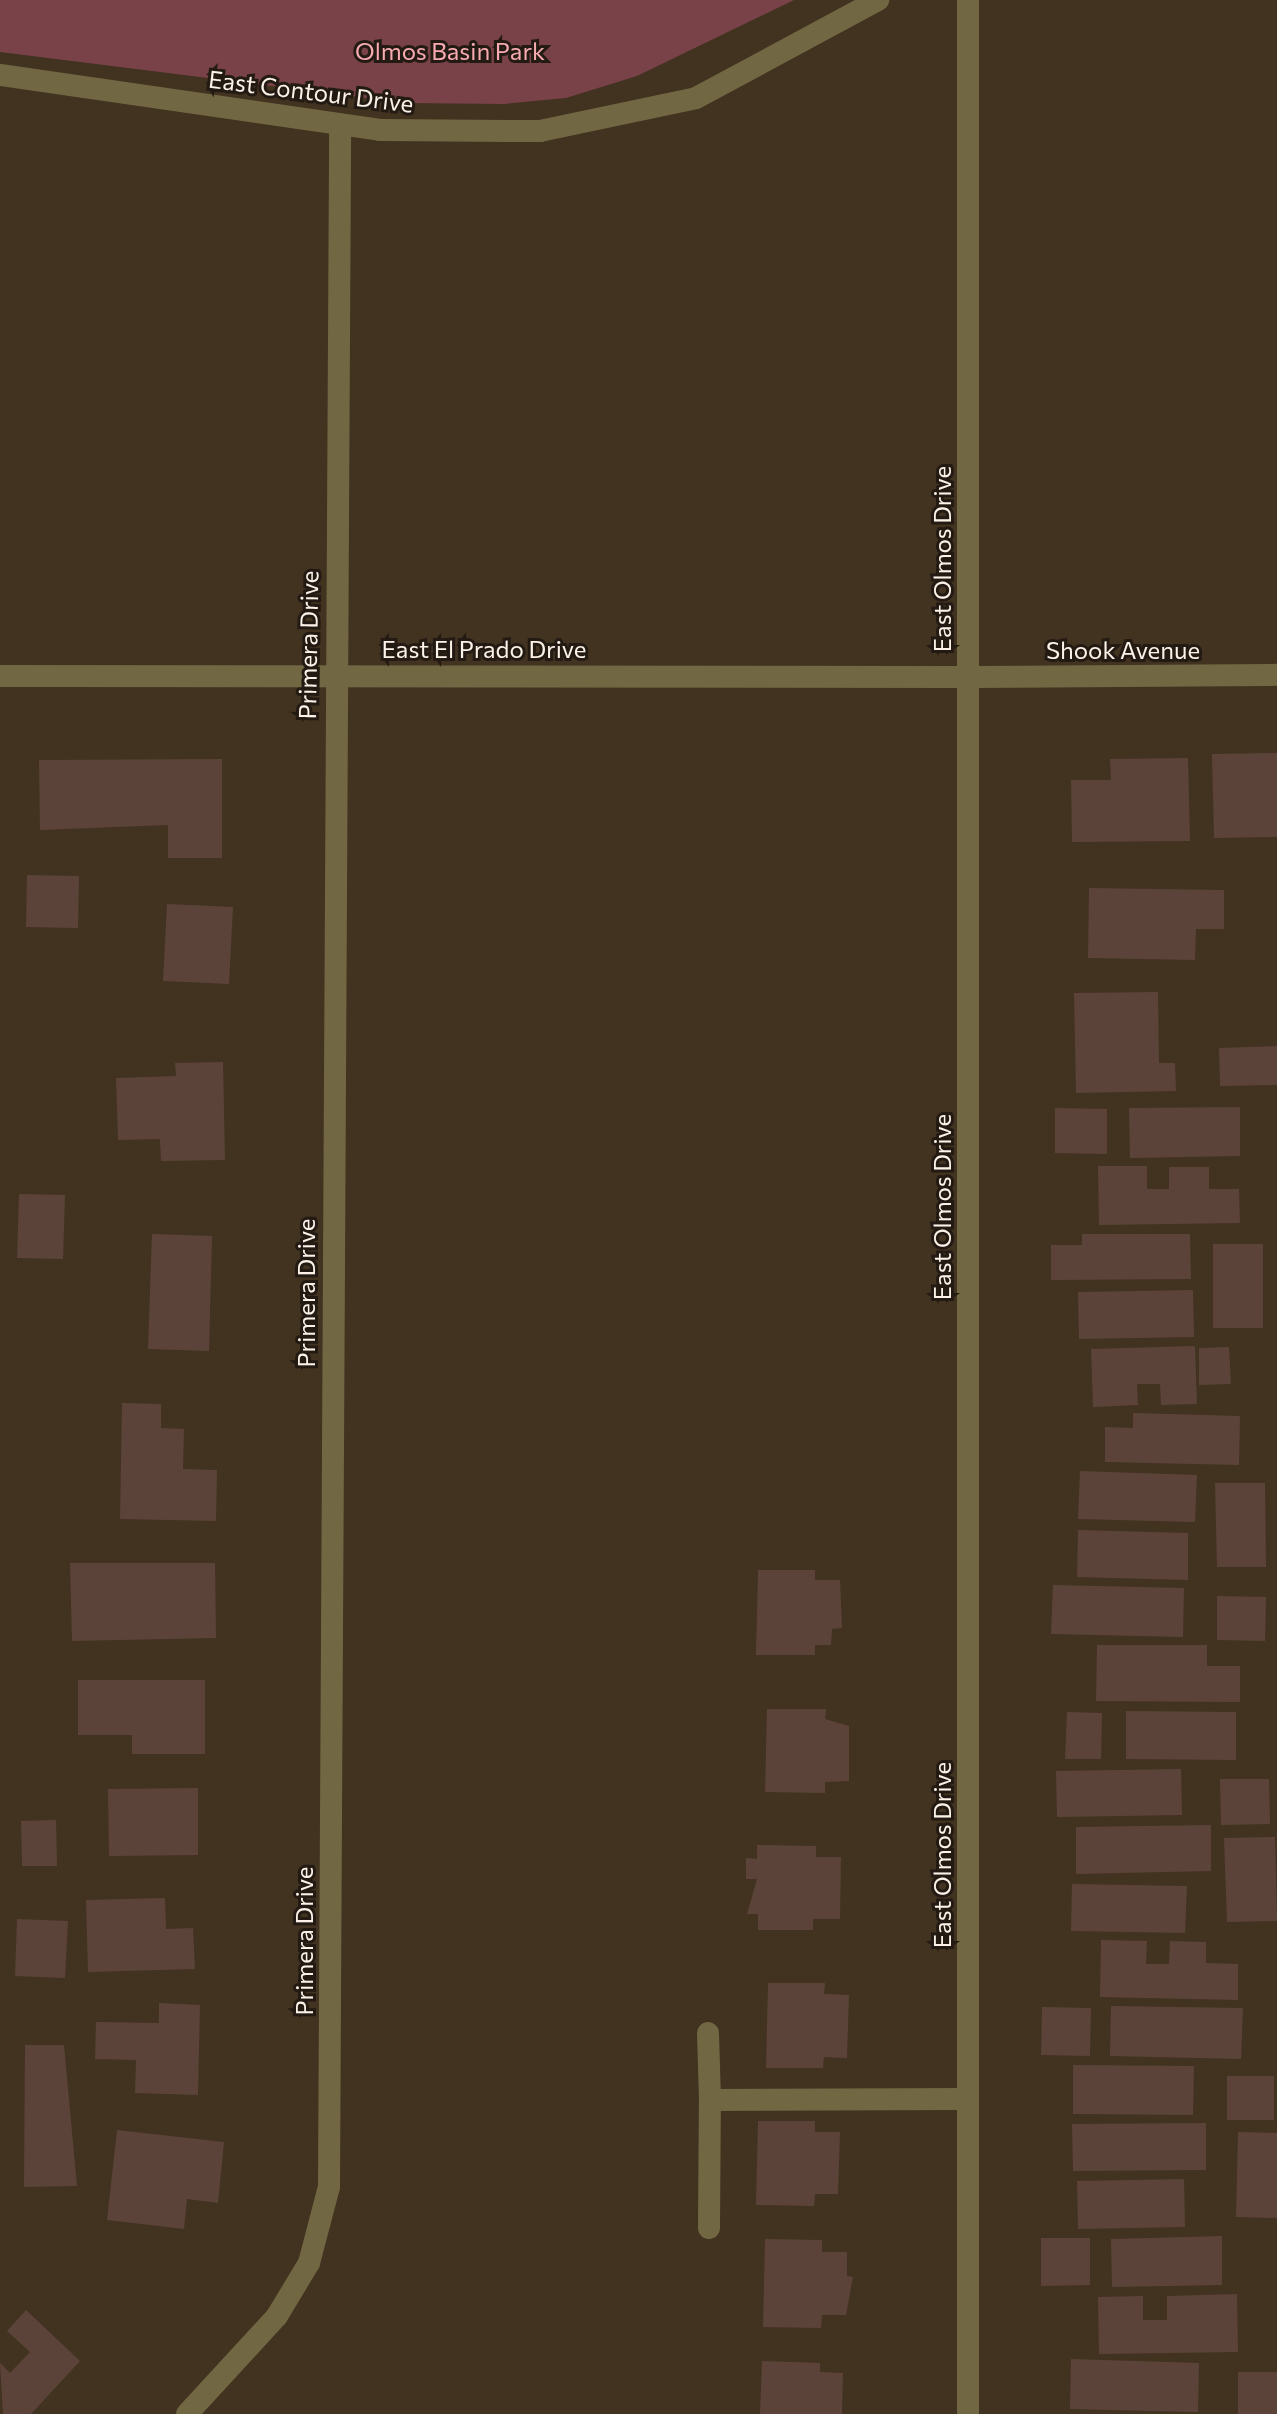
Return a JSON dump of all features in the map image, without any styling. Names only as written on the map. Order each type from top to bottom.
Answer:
[{"type":"street","name":"East Contour Drive","points":[[0,75],[340,125],[488,132],[619,119],[696,98],[878,0]]},
{"type":"street","name":"East Olmos Drive","points":[[968,0],[968,2414]]},
{"type":"street","name":"Primera Drive","points":[[187,2414],[277,2316],[309,2263],[329,2187],[333,674],[340,125]]},
{"type":"street","name":"Shook Avenue","points":[[968,677],[1277,675]]},
{"type":"street","name":"East El Prado Drive","points":[[0,676],[968,677]]},
{"type":"street","points":[[708,2033],[709,2228]]},
{"type":"street","points":[[710,2100],[968,2099]]},
{"type":"green space","name":"Olmos Basin Park","points":[[0,0],[794,0],[637,76],[566,98],[504,104],[407,103],[0,52]]},
{"type":"building","points":[[1277,753],[1277,837],[1214,838],[1212,754]]},
{"type":"building","points":[[1188,758],[1190,841],[1072,842],[1071,780],[1111,780],[1110,759]]},
{"type":"building","points":[[222,759],[222,858],[168,858],[168,825],[40,830],[39,760]]},
{"type":"building","points":[[27,875],[79,876],[78,928],[26,927]]},
{"type":"building","points":[[1089,888],[1224,890],[1224,929],[1196,929],[1195,960],[1088,958]]},
{"type":"building","points":[[167,904],[233,907],[229,984],[163,981]]},
{"type":"building","points":[[1158,992],[1159,1063],[1175,1063],[1176,1091],[1076,1093],[1074,993]]},
{"type":"building","points":[[1277,1046],[1277,1085],[1220,1086],[1219,1048]]},
{"type":"building","points":[[223,1062],[225,1160],[161,1161],[160,1139],[118,1140],[116,1078],[176,1076],[175,1063]]},
{"type":"building","points":[[1240,1107],[1240,1156],[1130,1158],[1129,1108]]},
{"type":"building","points":[[1055,1108],[1107,1109],[1107,1154],[1055,1153]]},
{"type":"building","points":[[1098,1166],[1147,1166],[1147,1189],[1169,1189],[1169,1167],[1209,1167],[1209,1189],[1239,1189],[1240,1223],[1099,1225]]},
{"type":"building","points":[[19,1194],[65,1195],[63,1259],[17,1258]]},
{"type":"building","points":[[152,1234],[212,1236],[209,1351],[148,1349]]},
{"type":"building","points":[[1082,1234],[1190,1234],[1191,1279],[1051,1280],[1051,1245],[1082,1245]]},
{"type":"building","points":[[1213,1244],[1263,1244],[1263,1328],[1213,1328]]},
{"type":"building","points":[[1193,1290],[1194,1337],[1079,1339],[1078,1292]]},
{"type":"building","points":[[1195,1346],[1197,1404],[1161,1405],[1160,1384],[1137,1384],[1138,1405],[1093,1407],[1091,1349]]},
{"type":"building","points":[[1229,1347],[1231,1384],[1199,1385],[1199,1348]]},
{"type":"building","points":[[122,1403],[161,1404],[161,1428],[184,1429],[183,1469],[217,1470],[216,1521],[120,1519]]},
{"type":"building","points":[[1133,1413],[1240,1416],[1239,1465],[1105,1462],[1105,1427],[1133,1428]]},
{"type":"building","points":[[1080,1471],[1197,1475],[1195,1522],[1078,1519]]},
{"type":"building","points":[[1215,1483],[1265,1483],[1266,1567],[1217,1567]]},
{"type":"building","points":[[1078,1530],[1188,1533],[1188,1580],[1077,1577]]},
{"type":"building","points":[[70,1563],[215,1563],[216,1638],[72,1641]]},
{"type":"building","points":[[758,1570],[815,1570],[815,1580],[840,1580],[842,1628],[832,1629],[831,1645],[815,1645],[815,1655],[756,1655]]},
{"type":"building","points":[[1053,1585],[1184,1588],[1183,1637],[1051,1634]]},
{"type":"building","points":[[1217,1596],[1266,1597],[1265,1641],[1217,1640]]},
{"type":"building","points":[[1097,1645],[1207,1645],[1207,1666],[1240,1666],[1240,1702],[1096,1701]]},
{"type":"building","points":[[78,1680],[205,1680],[205,1754],[132,1754],[132,1735],[78,1735]]},
{"type":"building","points":[[767,1709],[826,1709],[825,1719],[849,1726],[849,1781],[825,1782],[825,1793],[765,1792]]},
{"type":"building","points":[[1126,1711],[1236,1712],[1236,1760],[1126,1759]]},
{"type":"building","points":[[1067,1712],[1102,1713],[1101,1759],[1065,1759]]},
{"type":"building","points":[[1181,1769],[1182,1815],[1057,1817],[1056,1771]]},
{"type":"building","points":[[1220,1779],[1269,1779],[1270,1824],[1221,1825]]},
{"type":"building","points":[[198,1788],[198,1855],[109,1856],[108,1789]]},
{"type":"building","points":[[56,1820],[57,1866],[22,1866],[21,1821]]},
{"type":"building","points":[[1211,1825],[1211,1871],[1076,1874],[1076,1827]]},
{"type":"building","points":[[1275,1837],[1277,1921],[1227,1922],[1224,1838]]},
{"type":"building","points":[[757,1845],[816,1846],[816,1857],[841,1857],[840,1919],[813,1919],[813,1930],[758,1930],[758,1914],[747,1914],[757,1879],[746,1879],[746,1858],[757,1859]]},
{"type":"building","points":[[1072,1884],[1187,1886],[1185,1933],[1071,1931]]},
{"type":"building","points":[[165,1898],[166,1929],[193,1928],[195,1969],[88,1972],[86,1900]]},
{"type":"building","points":[[17,1919],[68,1921],[65,1978],[15,1976]]},
{"type":"building","points":[[1101,1940],[1147,1941],[1146,1964],[1169,1964],[1170,1941],[1206,1942],[1206,1963],[1238,1964],[1238,2000],[1100,1997]]},
{"type":"building","points":[[768,1983],[825,1983],[824,1994],[849,1995],[847,2058],[824,2057],[823,2068],[766,2068]]},
{"type":"building","points":[[159,2003],[200,2005],[198,2095],[135,2093],[136,2060],[95,2059],[96,2022],[159,2023]]},
{"type":"building","points":[[1111,2006],[1243,2008],[1241,2059],[1110,2056]]},
{"type":"building","points":[[1042,2007],[1091,2008],[1090,2056],[1041,2055]]},
{"type":"building","points":[[25,2045],[64,2045],[77,2186],[24,2187]]},
{"type":"building","points":[[1073,2065],[1194,2066],[1193,2115],[1073,2114]]},
{"type":"building","points":[[1227,2076],[1274,2076],[1274,2120],[1227,2120]]},
{"type":"building","points":[[758,2121],[815,2121],[815,2132],[840,2132],[838,2194],[815,2194],[814,2206],[756,2205]]},
{"type":"building","points":[[1206,2123],[1206,2170],[1073,2171],[1072,2124]]},
{"type":"building","points":[[117,2130],[224,2142],[218,2203],[187,2199],[184,2229],[107,2220]]},
{"type":"building","points":[[1238,2132],[1277,2133],[1277,2218],[1236,2217]]},
{"type":"building","points":[[1184,2179],[1185,2227],[1078,2229],[1077,2181]]},
{"type":"building","points":[[1222,2236],[1222,2285],[1112,2287],[1111,2239]]},
{"type":"building","points":[[1041,2238],[1090,2238],[1090,2285],[1041,2286]]},
{"type":"building","points":[[765,2239],[822,2240],[822,2252],[847,2252],[847,2276],[853,2277],[846,2315],[822,2315],[821,2328],[763,2327]]},
{"type":"building","points":[[1237,2294],[1238,2352],[1099,2354],[1098,2297],[1143,2296],[1143,2320],[1167,2320],[1167,2296]]},
{"type":"building","points":[[26,2310],[80,2361],[31,2414],[3,2414],[0,2363],[10,2373],[30,2352],[7,2331]]},
{"type":"building","points":[[1071,2359],[1199,2363],[1198,2412],[1070,2409]]},
{"type":"building","points":[[762,2361],[820,2363],[820,2372],[843,2373],[842,2414],[760,2414]]},
{"type":"building","points":[[1238,2372],[1277,2372],[1277,2414],[1238,2414]]}]
